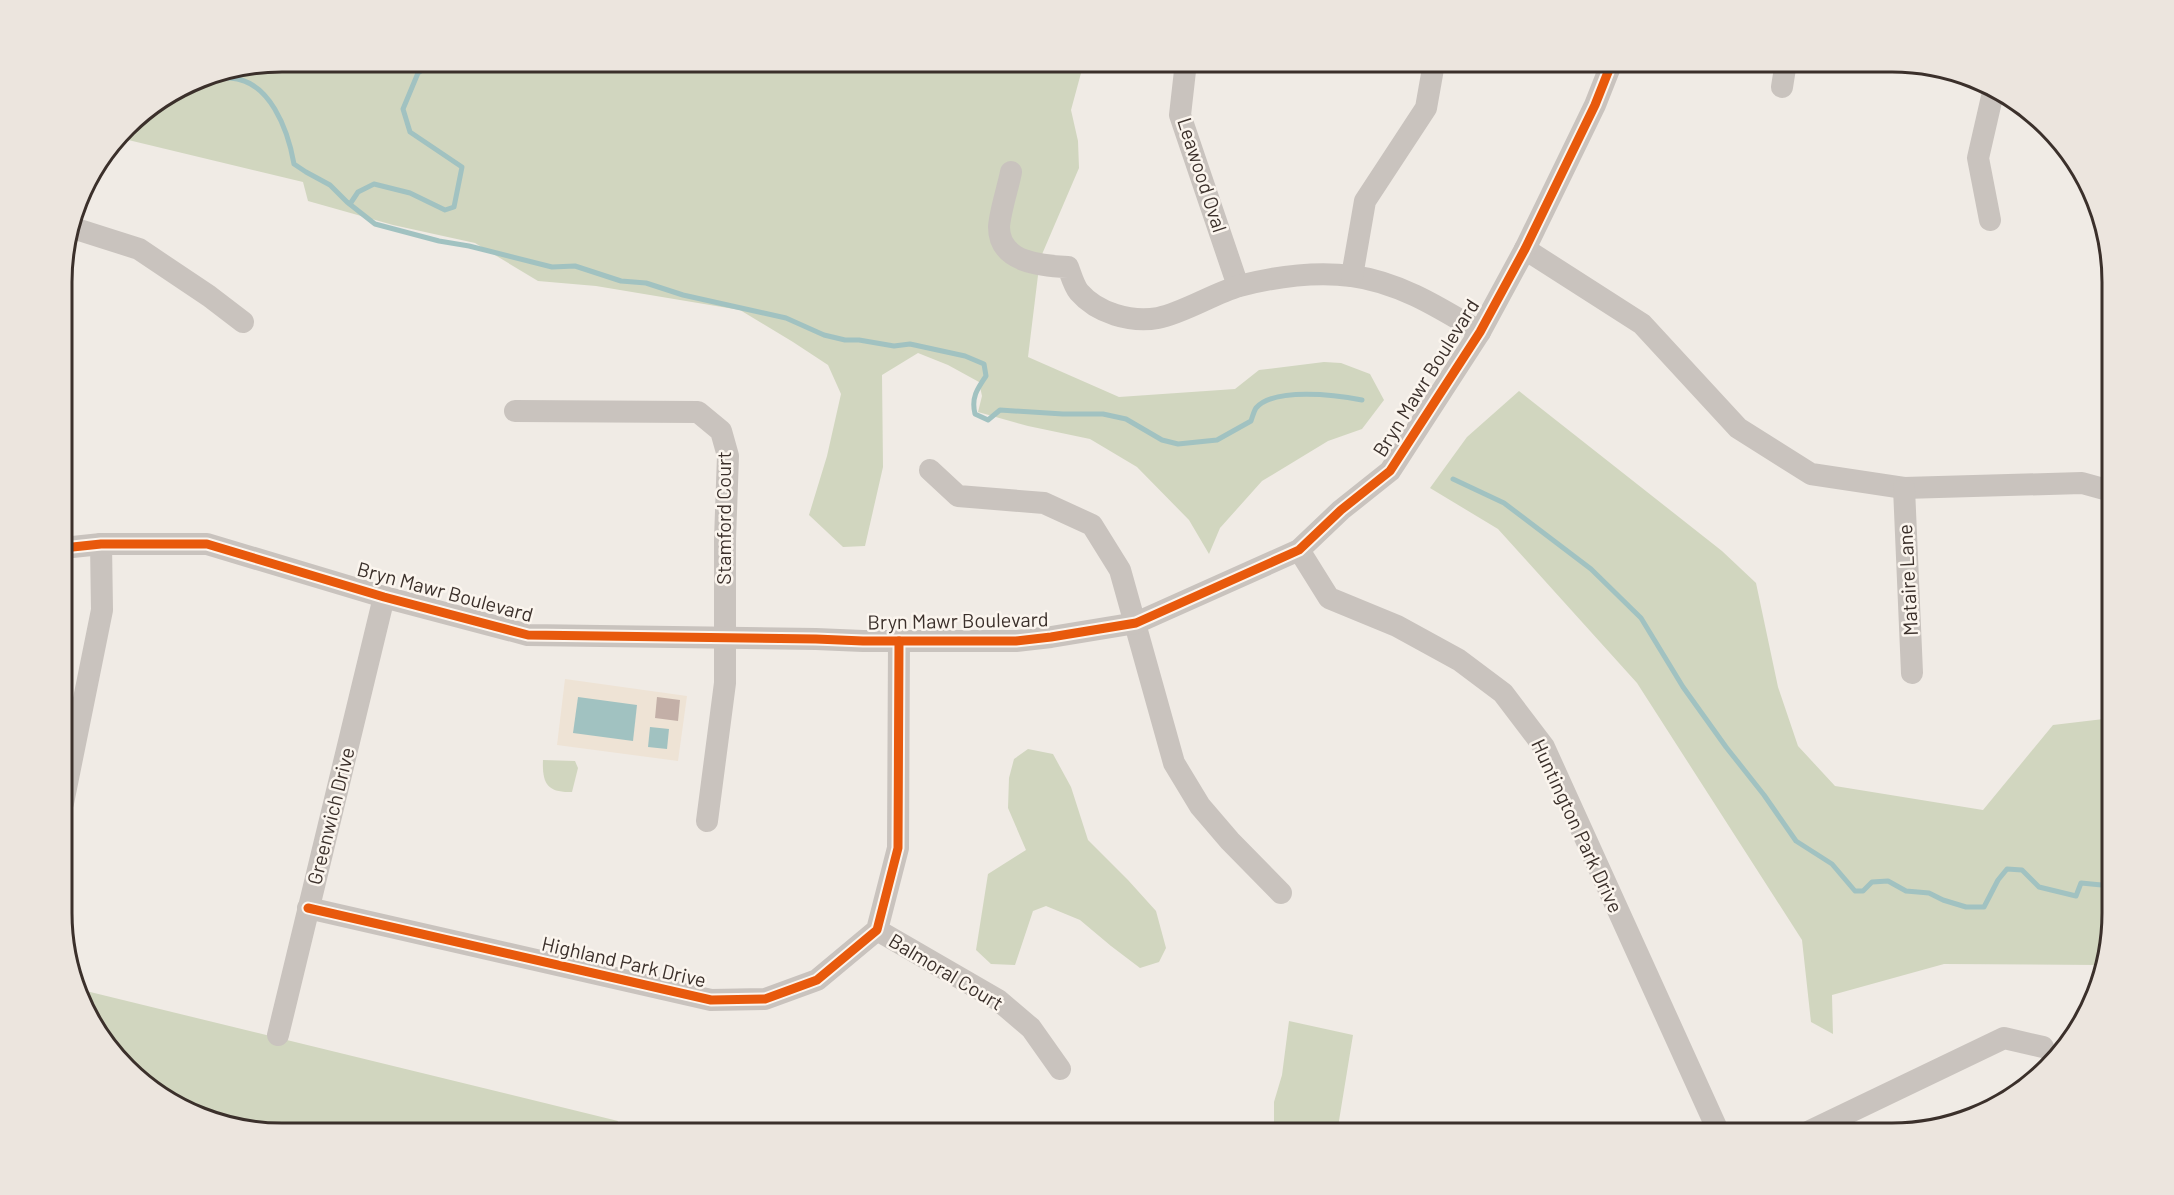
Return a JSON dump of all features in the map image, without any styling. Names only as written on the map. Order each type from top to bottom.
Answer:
[{"type":"street","name":"Leawood Oval","points":[[1185,72],[1180,115],[1238,286]]},
{"type":"street","points":[[1352,276],[1365,201],[1426,108],[1432,72]]},
{"type":"street","name":"Bryn Mawr Boulevard","points":[[72,547],[101,544],[207,544],[384,597],[528,635],[1016,641],[1051,638],[1136,622],[1299,550],[1341,510],[1390,471],[1480,332],[1525,249],[1595,105],[1608,72]]},
{"type":"street","points":[[1782,87],[1784,72]]},
{"type":"street","points":[[1990,220],[1978,158],[1992,97]]},
{"type":"street","points":[[1011,172],[999,228],[1004,244],[1019,260],[1043,266],[1068,267],[1078,291],[1095,306],[1125,318],[1158,318],[1238,286],[1296,275],[1352,276],[1390,285],[1422,297],[1480,332]]},
{"type":"street","points":[[79,230],[139,249],[243,322]]},
{"type":"street","points":[[1525,249],[1642,324],[1738,428],[1811,474],[1904,488],[2082,483],[2102,489]]},
{"type":"street","name":"Stamford Court","points":[[515,411],[698,412],[721,431],[728,456],[724,539],[724,683],[707,821]]},
{"type":"street","points":[[930,470],[958,496],[1044,503],[1092,525],[1120,570],[1174,763],[1200,806],[1281,892]]},
{"type":"street","name":"Mataire Lane","points":[[1904,488],[1912,673]]},
{"type":"street","points":[[72,758],[102,610],[101,544]]},
{"type":"street","name":"Huntington Park Drive","points":[[1299,550],[1329,598],[1397,626],[1459,660],[1503,693],[1544,747],[1714,1123]]},
{"type":"street","name":"Greenwich Drive","points":[[278,1035],[384,597]]},
{"type":"street","points":[[877,930],[898,848],[899,641]]},
{"type":"street","name":"Highland Park Drive","points":[[308,908],[711,1000],[765,999],[816,980],[877,930]]},
{"type":"street","name":"Balmoral Court","points":[[877,930],[998,1000],[1031,1028],[1060,1069]]},
{"type":"street","points":[[1827,1123],[2004,1038],[2043,1047]]},
{"type":"green space","points":[[268,72],[1081,72],[1071,110],[1078,141],[1079,168],[1040,259],[1028,357],[1119,397],[1235,389],[1259,370],[1324,362],[1341,363],[1370,374],[1384,400],[1362,429],[1328,441],[1262,481],[1220,528],[1209,554],[1189,520],[1137,467],[1090,439],[1028,426],[978,412],[982,396],[979,382],[948,365],[918,353],[882,375],[883,467],[865,546],[843,547],[809,515],[827,456],[841,394],[828,365],[740,310],[596,286],[538,281],[475,243],[393,225],[308,201],[303,182],[128,140],[154,115],[189,94],[228,79]]},
{"type":"green space","points":[[1519,391],[1722,551],[1756,583],[1778,687],[1798,746],[1835,786],[1983,810],[2053,725],[2102,719],[2102,927],[2095,965],[1944,964],[1832,995],[1833,1034],[1811,1022],[1802,940],[1637,683],[1498,529],[1430,488],[1467,437]]},
{"type":"green space","points":[[1028,749],[1053,754],[1071,787],[1088,840],[1156,911],[1166,948],[1159,962],[1140,968],[1080,920],[1046,906],[1033,911],[1015,965],[991,964],[976,950],[988,874],[1026,850],[1008,808],[1009,778],[1014,759]]},
{"type":"green space","points":[[543,760],[575,761],[578,768],[572,792],[557,791],[548,785],[544,775]]},
{"type":"green space","points":[[87,991],[618,1121],[617,1123],[268,1123],[228,1116],[189,1101],[154,1080],[115,1041],[100,1018]]},
{"type":"green space","points":[[1289,1021],[1353,1035],[1339,1123],[1274,1123],[1274,1102],[1282,1075]]},
{"type":"shaded area","points":[[565,679],[687,696],[678,761],[557,745]]},
{"type":"water","points":[[578,697],[637,705],[633,741],[573,733]]},
{"type":"water","points":[[650,727],[669,729],[667,749],[648,747]]},
{"type":"building","points":[[657,697],[680,700],[678,721],[655,718]]},
{"type":"waterway","points":[[350,204],[358,192],[374,184],[410,193],[445,210],[454,207],[462,167],[410,132],[403,109],[420,72]]},
{"type":"waterway","points":[[231,78],[244,81],[256,88],[275,109],[287,136],[294,164],[330,185],[375,224],[552,267],[575,266],[621,281],[646,283],[683,295],[786,318],[824,335],[845,340],[894,346],[910,344],[965,356],[984,364],[986,376],[976,394],[974,408],[975,414],[988,420],[1000,410],[1103,414],[1126,419],[1162,440],[1178,444],[1217,440],[1251,421],[1256,408],[1265,401],[1277,397],[1306,394],[1362,400]]},
{"type":"waterway","points":[[1453,479],[1504,503],[1591,569],[1641,618],[1683,687],[1796,841],[1832,864],[1855,891],[1863,891],[1872,882],[1888,881],[1906,891],[1929,893],[1966,907],[1984,907],[1998,880],[2007,869],[2022,870],[2039,887],[2076,896],[2081,883],[2102,885]]},
{"type":"cycle path","points":[[72,547],[101,544],[207,544],[384,597],[528,635],[863,641],[1016,641],[1136,623],[1299,550],[1341,510],[1390,471],[1480,332],[1525,249],[1595,105],[1608,72]]},
{"type":"cycle path","points":[[308,908],[711,1000],[765,999],[817,980],[877,930],[898,848],[899,641]]}]
